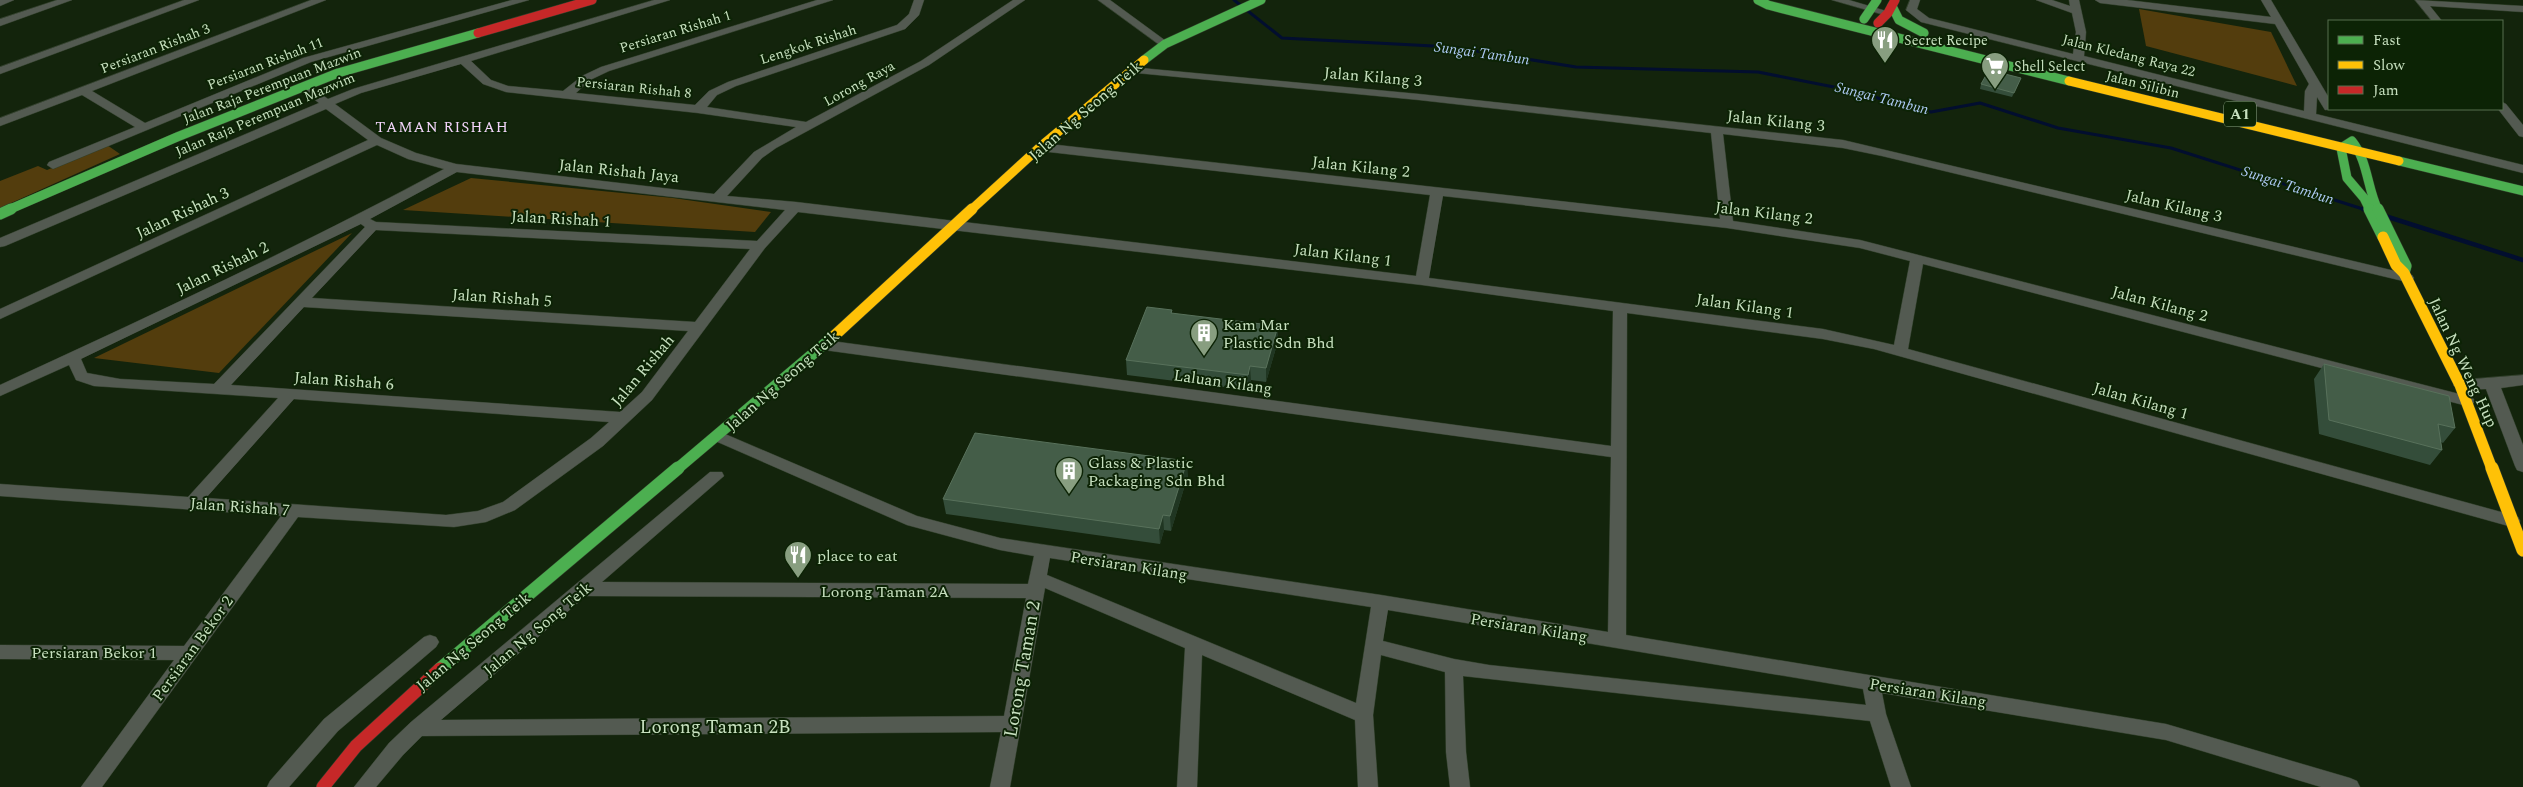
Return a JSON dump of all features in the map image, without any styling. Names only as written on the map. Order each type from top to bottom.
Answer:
[{"type":"main road","name":"Jalan Raja Perempuan Mazwin","points":[[0,214],[177,137],[302,86],[375,62],[592,0]]},
{"type":"main road","name":"Jalan Ng Seong Teik","points":[[323,787],[356,746],[423,683],[824,345],[1040,148],[1130,70],[1164,44],[1261,0]]},
{"type":"main road","points":[[1758,0],[1870,22],[1973,52],[2023,69]]},
{"type":"main road","name":"Jalan Silibin","points":[[1758,0],[1768,5],[2023,69],[2523,191]]},
{"type":"main road","name":"Jalan Silibin","points":[[1784,0],[1870,22],[1924,33],[2352,141],[2523,180]]},
{"type":"main road","points":[[1870,22],[1874,4]]},
{"type":"main road","points":[[1870,22],[1892,6]]},
{"type":"main road","points":[[1892,6],[1892,15],[1898,21],[1924,33]]},
{"type":"main road","points":[[2341,148],[2352,141],[2361,152]]},
{"type":"main road","name":"Jalan Ng Weng Hup","points":[[2341,148],[2347,178],[2368,198],[2386,232],[2396,265],[2406,275],[2460,385],[2523,550]]},
{"type":"main road","name":"Jalan Ng Weng Hup","points":[[2361,152],[2368,198]]},
{"type":"street","points":[[0,3],[9,0]]},
{"type":"street","points":[[0,23],[68,0]]},
{"type":"street","points":[[0,71],[194,0]]},
{"type":"street","name":"Persiaran Rishah 3","points":[[0,122],[321,0]]},
{"type":"street","name":"Persiaran Rishah 11","points":[[53,165],[307,60],[524,0]]},
{"type":"street","name":"Jalan Raja Perempuan Mazwim","points":[[0,243],[325,103],[463,58],[665,0]]},
{"type":"street","name":"Persiaran Rishah 1","points":[[566,95],[586,78],[605,69],[828,0]]},
{"type":"street","name":"Lengkok Rishah","points":[[698,108],[713,93],[732,84],[901,28],[914,15],[919,0]]},
{"type":"street","name":"Lorong Raya","points":[[718,198],[758,155],[772,145],[811,126],[925,63],[1020,0]]},
{"type":"street","points":[[1104,0],[1164,44]]},
{"type":"street","points":[[1837,0],[1892,6]]},
{"type":"street","points":[[2042,0],[2074,6],[2081,32],[2078,58]]},
{"type":"street","points":[[2055,3],[2070,0]]},
{"type":"street","points":[[2100,0],[2183,5],[2278,22]]},
{"type":"street","points":[[2266,0],[2328,106]]},
{"type":"street","points":[[2421,1],[2523,9]]},
{"type":"street","points":[[2421,1],[2436,20]]},
{"type":"street","name":"Jalan Kledang Raya 22","points":[[1913,5],[1925,20],[2523,169]]},
{"type":"street","name":"Persiaran Rishah 8","points":[[463,58],[495,86],[698,108],[811,126]]},
{"type":"street","name":"Jalan Kilang 3","points":[[1130,70],[1429,98],[1806,140],[1882,152],[2406,275]]},
{"type":"street","points":[[2310,116],[2312,91],[2315,84]]},
{"type":"street","name":"Jalan Rishah Jaya","points":[[302,86],[377,141],[412,156],[455,168],[796,206],[954,226]]},
{"type":"street","points":[[84,91],[145,128]]},
{"type":"street","points":[[2503,108],[2523,114]]},
{"type":"street","points":[[2503,108],[2523,133]]},
{"type":"street","points":[[2330,110],[2337,123]]},
{"type":"street","points":[[1717,130],[1727,224]]},
{"type":"street","name":"Jalan Rishah 3","points":[[0,314],[377,141]]},
{"type":"street","name":"Jalan Kilang 2","points":[[1040,148],[1727,224],[1860,244],[2467,401]]},
{"type":"street","name":"Jalan Rishah 2","points":[[0,391],[367,222],[455,168]]},
{"type":"street","points":[[1422,281],[1436,192]]},
{"type":"street","name":"Jalan Rishah","points":[[480,518],[509,506],[569,463],[624,418],[647,396],[760,245],[796,206]]},
{"type":"street","points":[[218,389],[302,302],[367,222]]},
{"type":"street","name":"Jalan Rishah 1","points":[[367,222],[760,245]]},
{"type":"street","name":"Jalan Kilang 1","points":[[954,226],[1422,281],[1800,330],[1900,352],[2512,521]]},
{"type":"street","points":[[1900,352],[1917,258]]},
{"type":"street","name":"Jalan Rishah 5","points":[[302,302],[700,327]]},
{"type":"street","points":[[1617,641],[1617,452],[1620,306]]},
{"type":"street","name":"Laluan Kilang","points":[[824,345],[1617,452]]},
{"type":"street","name":"Jalan Rishah 6","points":[[73,358],[81,376],[94,381],[624,418]]},
{"type":"street","points":[[2460,385],[2492,384],[2523,380]]},
{"type":"street","points":[[2492,384],[2523,466]]},
{"type":"street","points":[[192,503],[290,394]]},
{"type":"street","name":"Persiaran Kilang","points":[[718,436],[913,521],[1000,544],[1380,602],[2166,732],[2350,787]]},
{"type":"street","name":"Jalan Ng Song Teik","points":[[364,787],[418,728],[716,476]]},
{"type":"street","name":"Jalan Rishah 7","points":[[0,490],[446,521],[480,518]]},
{"type":"street","name":"Persiaran Bekor 2","points":[[92,787],[294,510]]},
{"type":"street","name":"Lorong Taman 2","points":[[1000,787],[1043,551]]},
{"type":"street","points":[[1037,584],[1194,643],[1364,715]]},
{"type":"street","name":"Lorong Taman 2A","points":[[584,589],[1037,584]]},
{"type":"street","points":[[1368,787],[1364,715],[1380,602]]},
{"type":"street","name":"Jalan Ng Seong Teik","points":[[277,787],[331,725],[430,642]]},
{"type":"street","points":[[1187,787],[1194,643]]},
{"type":"street","points":[[1373,646],[1454,667],[1540,679],[1877,714]]},
{"type":"street","name":"Persiaran Bekor 1","points":[[0,652],[188,653]]},
{"type":"street","points":[[1454,667],[1456,752],[1460,787]]},
{"type":"street","points":[[1871,684],[1877,714],[1901,787]]},
{"type":"street","name":"Lorong Taman 2B","points":[[418,728],[1011,724]]},
{"type":"shaded area","points":[[2139,9],[2271,32],[2297,86],[2146,46]]},
{"type":"shaded area","points":[[107,145],[120,154],[0,208],[0,181],[38,166],[47,170]]},
{"type":"shaded area","points":[[471,178],[673,198],[771,212],[755,232],[403,210]]},
{"type":"shaded area","points":[[352,233],[219,373],[94,358]]},
{"type":"building","points":[[1989,70],[2021,78],[2014,93],[1981,84]]},
{"type":"building","name":"Kam Mar Plastic Sdn Bhd","points":[[1147,307],[1172,310],[1171,313],[1278,326],[1266,368],[1250,366],[1248,375],[1126,360]]},
{"type":"building","points":[[2324,364],[2449,396],[2455,428],[2438,424],[2442,450],[2329,420]]},
{"type":"building","name":"Glass & Plastic Packaging Sdn Bhd","points":[[975,433],[1187,461],[1170,516],[1163,515],[1159,529],[943,499]]},
{"type":"waterway","name":"Sungai Tambun","points":[[1234,0],[1282,38],[1452,47],[1576,67],[1758,72],[1844,89],[1931,112],[1980,103],[2058,128],[2171,148],[2366,210],[2363,209]]},
{"type":"waterway","name":"Sungai Tambun","points":[[2385,216],[2523,260]]},
{"type":"traffic: fast","points":[[1144,60],[1165,44],[1261,0]]},
{"type":"traffic: fast","points":[[1758,0],[1768,5],[2069,81]]},
{"type":"traffic: fast","points":[[1864,19],[1877,0]]},
{"type":"traffic: fast","points":[[1892,6],[1893,12],[1899,20],[1924,33]]},
{"type":"traffic: fast","points":[[0,214],[177,137],[338,73],[478,33]]},
{"type":"traffic: fast","points":[[2383,237],[2364,198],[2347,178],[2341,148],[2352,141],[2361,152],[2372,198],[2406,266],[2404,273]]},
{"type":"traffic: fast","points":[[2399,161],[2523,191]]},
{"type":"traffic: fast","points":[[440,669],[834,336]]},
{"type":"traffic: slow","points":[[834,336],[1040,147],[1144,60]]},
{"type":"traffic: slow","points":[[2069,81],[2399,161]]},
{"type":"traffic: slow","points":[[2383,237],[2396,265],[2404,273],[2460,385],[2523,550]]},
{"type":"traffic: jam","points":[[478,33],[592,0]]},
{"type":"traffic: jam","points":[[1878,23],[1888,13],[1895,0]]},
{"type":"traffic: jam","points":[[323,787],[356,746],[440,669]]},
{"type":"place","name":"Secret Recipe","points":[[1885,64]]},
{"type":"place","name":"Shell Select","points":[[1995,90]]},
{"type":"place","name":"Kam Mar Plastic Sdn Bhd","points":[[1204,357]]},
{"type":"place","name":"Glass & Plastic Packaging Sdn Bhd","points":[[1069,495]]},
{"type":"place","name":"place to eat","points":[[798,579]]},
{"type":"district","name":"TAMAN RISHAH","points":[[442,127]]}]
